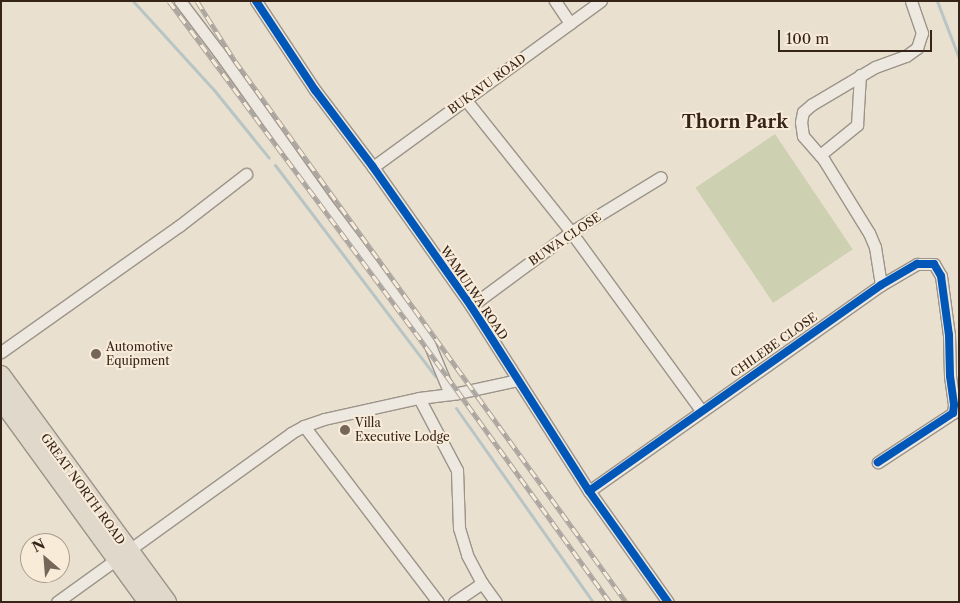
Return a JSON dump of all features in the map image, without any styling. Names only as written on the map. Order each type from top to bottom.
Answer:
[{"type":"main road","name":"GREAT NORTH ROAD","points":[[1,375],[122,554],[148,602]]},
{"type":"main road","name":"GREAT NORTH ROAD","points":[[1,400],[122,554],[167,602]]},
{"type":"street","points":[[180,1],[218,51],[326,203],[426,336],[450,394]]},
{"type":"street","name":"WAMULWA ROAD","points":[[256,1],[314,90],[373,167],[472,306],[589,491],[668,602]]},
{"type":"street","points":[[555,1],[570,23]]},
{"type":"street","name":"BUKAVU ROAD","points":[[373,167],[601,1]]},
{"type":"street","points":[[880,286],[872,240],[820,155],[803,136],[801,129],[802,115],[811,105],[860,75],[880,64],[906,56],[920,44],[922,33],[911,1]]},
{"type":"street","points":[[820,155],[857,125],[860,75]]},
{"type":"street","points":[[465,99],[571,232],[701,410]]},
{"type":"street","points":[[1,352],[179,226],[246,174]]},
{"type":"street","name":"BUWA CLOSE","points":[[472,306],[571,232],[660,178]]},
{"type":"street","name":"CHILEBE CLOSE","points":[[589,491],[701,410],[880,286],[917,264],[934,264],[941,276],[947,315],[953,413],[878,462]]},
{"type":"street","points":[[57,602],[304,426],[324,419],[419,398],[450,394],[518,380]]},
{"type":"street","points":[[1,387],[13,406],[17,421]]},
{"type":"street","points":[[419,398],[458,470],[459,528],[467,555],[482,583],[496,602]]},
{"type":"street","points":[[304,426],[438,602]]},
{"type":"street","points":[[454,602],[482,583]]},
{"type":"green space","points":[[775,134],[853,249],[773,303],[695,188]]},
{"type":"waterway","points":[[133,1],[214,90],[269,158]]},
{"type":"waterway","points":[[937,1],[959,58]]},
{"type":"waterway","points":[[275,165],[435,376]]},
{"type":"waterway","points":[[456,408],[593,602]]},
{"type":"railway","points":[[169,1],[415,332],[610,602]]},
{"type":"railway","points":[[197,1],[235,61],[626,602]]},
{"type":"cycle path","points":[[256,1],[315,90],[373,167],[471,306],[589,491],[668,602]]},
{"type":"cycle path","points":[[589,491],[881,285],[917,264],[934,264],[941,276],[949,335],[953,413],[878,462]]},
{"type":"place","name":"Automotive Equipment","points":[[96,354]]},
{"type":"place","name":"Villa Executive Lodge","points":[[345,430]]},
{"type":"district","name":"Thorn Park","points":[[735,122]]}]
